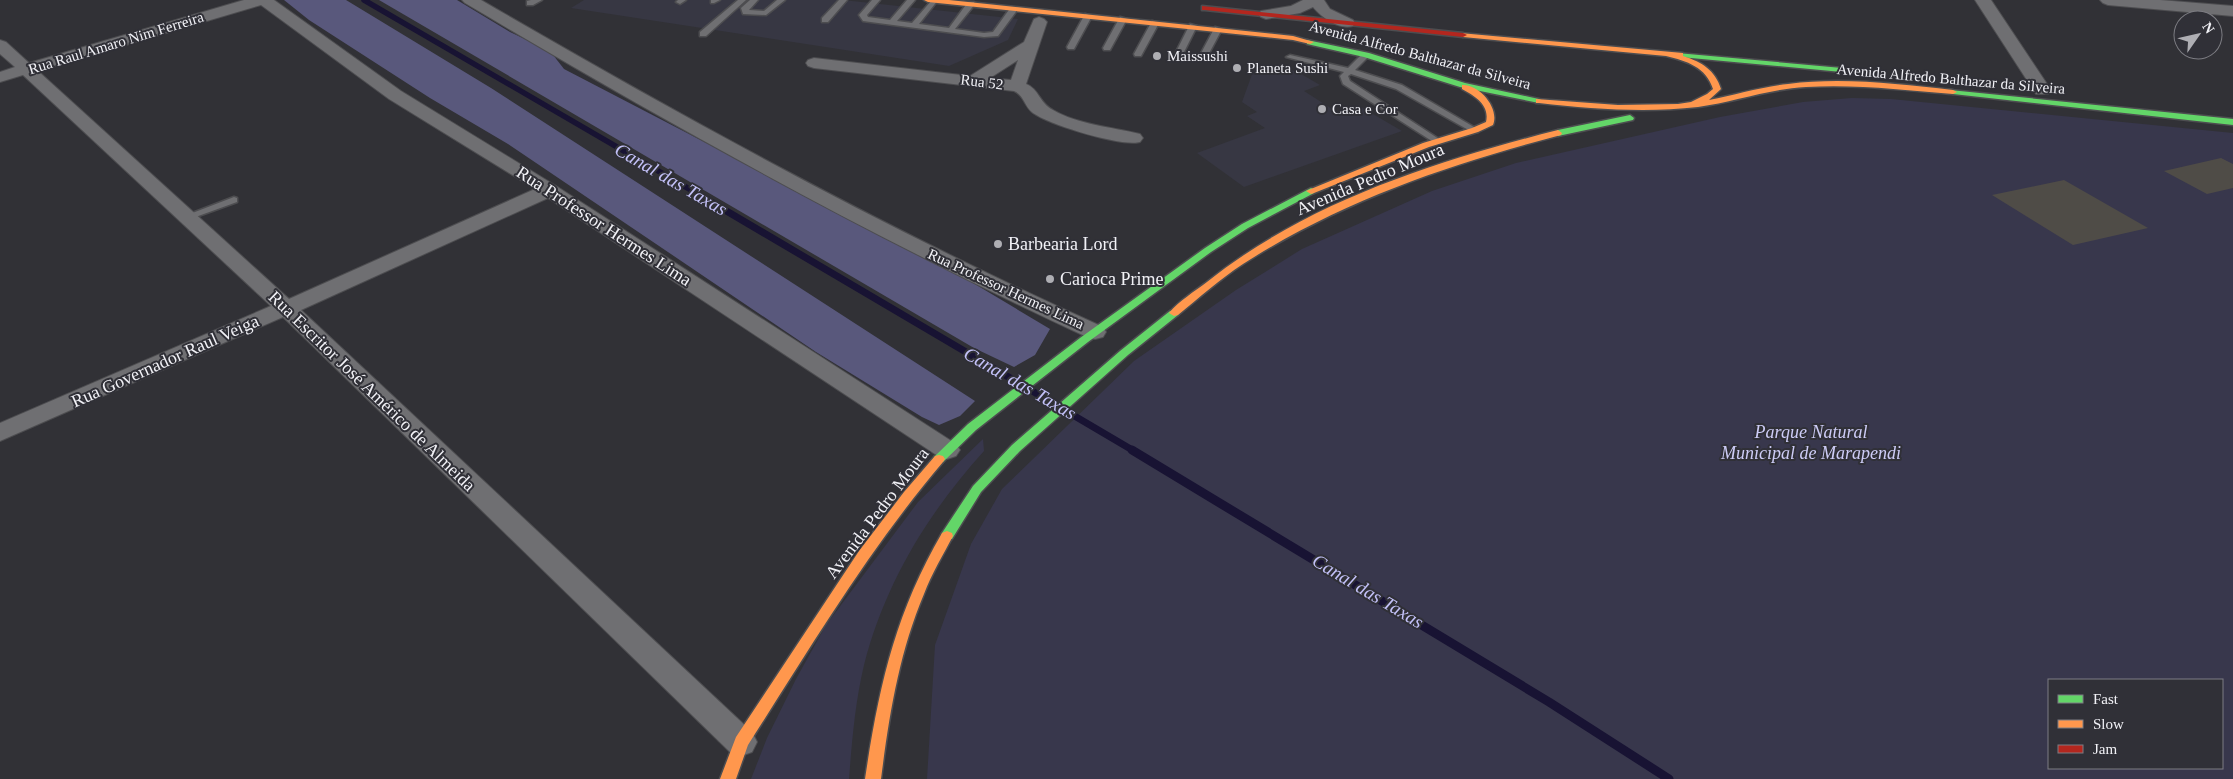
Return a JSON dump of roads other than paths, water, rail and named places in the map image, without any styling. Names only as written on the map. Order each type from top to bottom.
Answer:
[{"type":"main road","name":"Avenida Alfredo Balthazar da Silveira","points":[[931,0],[1155,22],[1293,38],[1366,55],[1463,85],[1522,99],[1572,105],[1646,107],[1697,104],[1786,86],[1834,84],[1933,90],[2233,122]]},
{"type":"main road","name":"Avenida Alfredo Balthazar da Silveira","points":[[1188,7],[1463,35],[1855,71]]},
{"type":"main road","points":[[1423,42],[1429,39],[1463,35]]},
{"type":"main road","points":[[1663,53],[1698,64],[1710,72],[1717,81],[1717,89],[1697,104]]},
{"type":"main road","points":[[1412,57],[1416,65],[1429,76]]},
{"type":"main road","name":"Avenida Alfredo Balthazar da Silveira","points":[[1885,74],[2090,95]]},
{"type":"main road","name":"Avenida Pedro Moura","points":[[728,779],[741,742],[864,554],[908,495],[947,450],[972,427],[1090,336],[1208,250],[1245,226],[1300,196],[1438,141],[1475,130],[1490,122],[1493,115],[1491,109],[1485,101],[1463,85]]},
{"type":"main road","name":"Avenida Pedro Moura","points":[[873,779],[880,724],[896,648],[925,575],[944,540],[977,489],[1016,448],[1124,353],[1239,262],[1311,220],[1355,200],[1480,154],[1557,133],[1697,104]]},
{"type":"street","name":"Rua Raul Amaro Nim Ferreira","points":[[0,77],[262,0]]},
{"type":"street","name":"Rua Professor Hermes Lima","points":[[262,0],[395,95],[549,190],[947,450]]},
{"type":"street","name":"Rua Professor Hermes Lima","points":[[470,0],[579,64],[801,189],[1027,302],[1090,336]]},
{"type":"street","points":[[1266,14],[1295,10],[1316,0],[1325,12],[1347,23]]},
{"type":"street","points":[[1983,0],[2042,90]]},
{"type":"street","points":[[2108,0],[2233,11]]},
{"type":"street","points":[[1019,9],[1040,22],[1071,14]]},
{"type":"street","points":[[1017,86],[1040,22]]},
{"type":"street","name":"Rua Escritor José Américo de Almeida","points":[[0,44],[286,308],[741,742]]},
{"type":"street","points":[[973,80],[1032,44]]},
{"type":"street","name":"Rua 52","points":[[814,63],[1017,86],[1027,90],[1033,104],[1044,113],[1086,128],[1134,138]]},
{"type":"street","name":"Rua Governador Raul Veiga","points":[[0,433],[549,190]]},
{"type":"lane","points":[[530,3],[538,0]]},
{"type":"lane","points":[[703,34],[742,0]]},
{"type":"lane","points":[[754,0],[745,8],[746,12],[766,13],[781,0]]},
{"type":"lane","points":[[825,20],[843,0]]},
{"type":"lane","points":[[876,0],[863,15],[864,17],[891,23],[984,35],[995,34],[1019,9]]},
{"type":"lane","points":[[891,23],[911,0]]},
{"type":"lane","points":[[913,26],[931,0]]},
{"type":"lane","points":[[950,31],[971,4]]},
{"type":"lane","points":[[1071,47],[1088,16]]},
{"type":"lane","points":[[1107,48],[1122,19]]},
{"type":"lane","points":[[1138,54],[1155,22]]},
{"type":"lane","points":[[1178,56],[1193,26]]},
{"type":"lane","points":[[1202,57],[1218,29]]},
{"type":"lane","points":[[1366,55],[1349,70],[1344,78],[1354,88],[1438,141]]},
{"type":"lane","points":[[1290,57],[1349,70],[1399,87],[1475,130]]},
{"type":"lane","points":[[188,217],[234,200]]},
{"type":"waterway","name":"Canal das Taxas","points":[[364,0],[703,197]]},
{"type":"waterway","name":"Canal das Taxas","points":[[701,196],[1134,451]]},
{"type":"waterway","name":"Canal das Taxas","points":[[1132,450],[1549,702],[1669,779]]},
{"type":"place","name":"Maissushi","points":[[1157,56]]},
{"type":"place","name":"Planeta Sushi","points":[[1237,68]]},
{"type":"place","name":"Casa e Cor","points":[[1322,109]]},
{"type":"place","name":"Barbearia Lord","points":[[998,244]]},
{"type":"place","name":"Carioca Prime","points":[[1050,279]]},
{"type":"park label","name":"Parque Natural Municipal de Marapendi","points":[[1811,442]]}]
